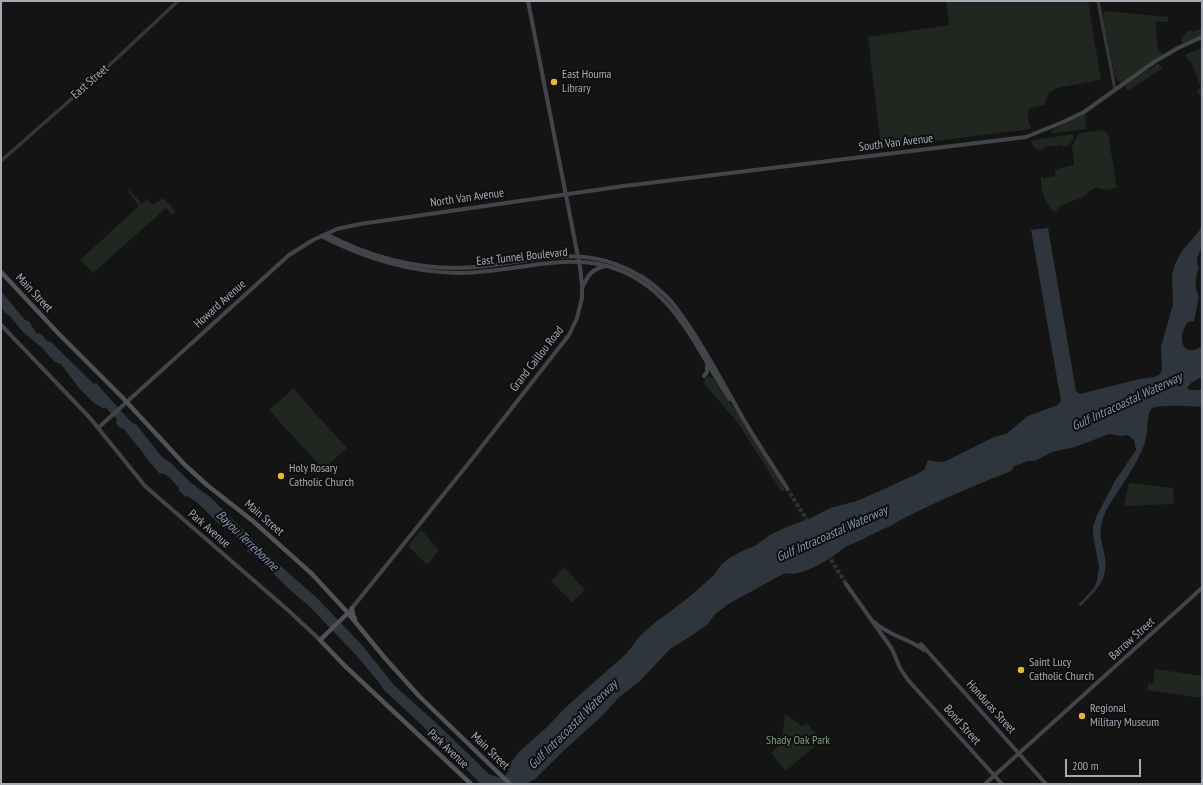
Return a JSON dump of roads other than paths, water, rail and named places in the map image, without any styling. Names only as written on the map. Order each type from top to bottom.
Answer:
[{"type":"main road","name":"Grand Caillou Road","points":[[320,640],[348,613],[472,459],[565,341],[577,318],[582,298],[579,261],[528,1]]},
{"type":"main road","name":"South Van Avenue","points":[[566,195],[689,178],[1026,137],[1084,112],[1167,54],[1202,37]]},
{"type":"main road","name":"North Van Avenue","points":[[371,223],[566,195]]},
{"type":"main road","name":"Howard Avenue","points":[[98,428],[289,255],[303,245],[326,234],[344,227],[371,223]]},
{"type":"main road","name":"East Tunnel Boulevard","points":[[326,234],[357,248],[385,258],[430,266],[457,268],[476,267],[556,256],[578,256],[613,263],[634,272],[648,281],[674,305],[699,346],[706,362],[787,488]]},
{"type":"main road","name":"East Tunnel Boulevard","points":[[321,236],[338,245],[375,260],[423,271],[457,273],[476,272],[547,262],[579,261],[605,266],[625,273],[656,293],[673,312],[692,339],[704,351],[736,407]]},
{"type":"main road","points":[[582,286],[590,273],[596,268],[605,266]]},
{"type":"main road","name":"Main Street","points":[[1,272],[54,329],[127,402],[184,465],[254,522],[312,574],[348,613],[419,696],[510,784]]},
{"type":"main road","name":"Park Avenue","points":[[1,325],[98,428],[145,486],[289,611],[345,666],[471,784]]},
{"type":"main road","points":[[706,362],[708,371],[704,376],[711,375],[716,378]]},
{"type":"main road","points":[[846,584],[867,614],[883,630],[917,645],[930,654]]},
{"type":"main road","name":"Barrow Street","points":[[984,784],[1202,588]]},
{"type":"main road","points":[[352,608],[353,615],[356,619],[355,622]]},
{"type":"main road","name":"Bond Street","points":[[867,614],[892,649],[900,668],[908,680],[1002,784]]},
{"type":"main road","name":"Honduras Street","points":[[921,644],[1046,784]]},
{"type":"street","name":"East Street","points":[[1,161],[101,73],[178,1]]},
{"type":"street","points":[[1098,1],[1115,89]]},
{"type":"water","points":[[1202,223],[1202,244],[1197,260],[1198,267],[1200,267],[1197,273],[1196,282],[1196,290],[1199,296],[1194,321],[1188,322],[1182,339],[1185,348],[1189,350],[1195,350],[1202,346],[1202,377],[1191,383],[1187,388],[1190,390],[1202,390],[1202,407],[1160,406],[1151,409],[1143,448],[1134,467],[1109,505],[1102,522],[1101,537],[1105,561],[1104,576],[1093,594],[1081,606],[1078,605],[1094,588],[1097,581],[1099,567],[1093,527],[1097,515],[1115,481],[1136,450],[1134,440],[1128,435],[1121,436],[1109,434],[1075,447],[1052,452],[1035,461],[1028,461],[1014,466],[1011,471],[968,488],[846,547],[829,559],[806,571],[791,574],[785,573],[730,603],[715,614],[708,624],[670,649],[641,680],[618,698],[603,715],[535,779],[525,784],[481,784],[439,742],[432,737],[425,728],[384,690],[355,654],[310,607],[260,560],[247,551],[248,549],[233,533],[221,526],[200,505],[179,491],[179,488],[168,476],[159,473],[123,428],[121,429],[116,423],[117,419],[105,407],[104,409],[94,403],[79,388],[61,364],[55,362],[42,348],[22,331],[1,307],[1,291],[25,320],[29,321],[36,333],[41,334],[48,342],[50,341],[94,384],[96,383],[132,423],[136,424],[162,457],[172,464],[190,482],[211,498],[275,561],[317,598],[361,644],[394,685],[489,774],[502,779],[509,771],[508,766],[519,752],[548,726],[565,708],[627,653],[640,636],[688,598],[714,575],[721,565],[729,558],[755,546],[770,535],[784,528],[811,518],[830,508],[857,501],[917,474],[924,470],[928,460],[940,462],[946,461],[994,437],[1006,434],[1028,416],[1058,405],[1061,401],[1031,230],[1048,228],[1076,391],[1080,394],[1139,379],[1154,377],[1159,375],[1162,371],[1161,347],[1173,304],[1172,275],[1175,264],[1182,251],[1200,230]]},
{"type":"tunnel","points":[[787,488],[846,584]]},
{"type":"place","name":"East Houma Library","points":[[554,82]]},
{"type":"place","name":"Holy Rosary Catholic Church","points":[[281,476]]},
{"type":"place","name":"Saint Lucy Catholic Church","points":[[1021,670]]},
{"type":"place","name":"Regional Military Museum","points":[[1082,716]]},
{"type":"water label","name":"Gulf Intracoastal Waterway","points":[[1127,402]]},
{"type":"water label","name":"Gulf Intracoastal Waterway","points":[[832,534]]},
{"type":"water label","name":"Bayou Terrebonne","points":[[247,541]]},
{"type":"water label","name":"Gulf Intracoastal Waterway","points":[[573,725]]},
{"type":"park label","name":"Shady Oak Park","points":[[798,741]]}]
